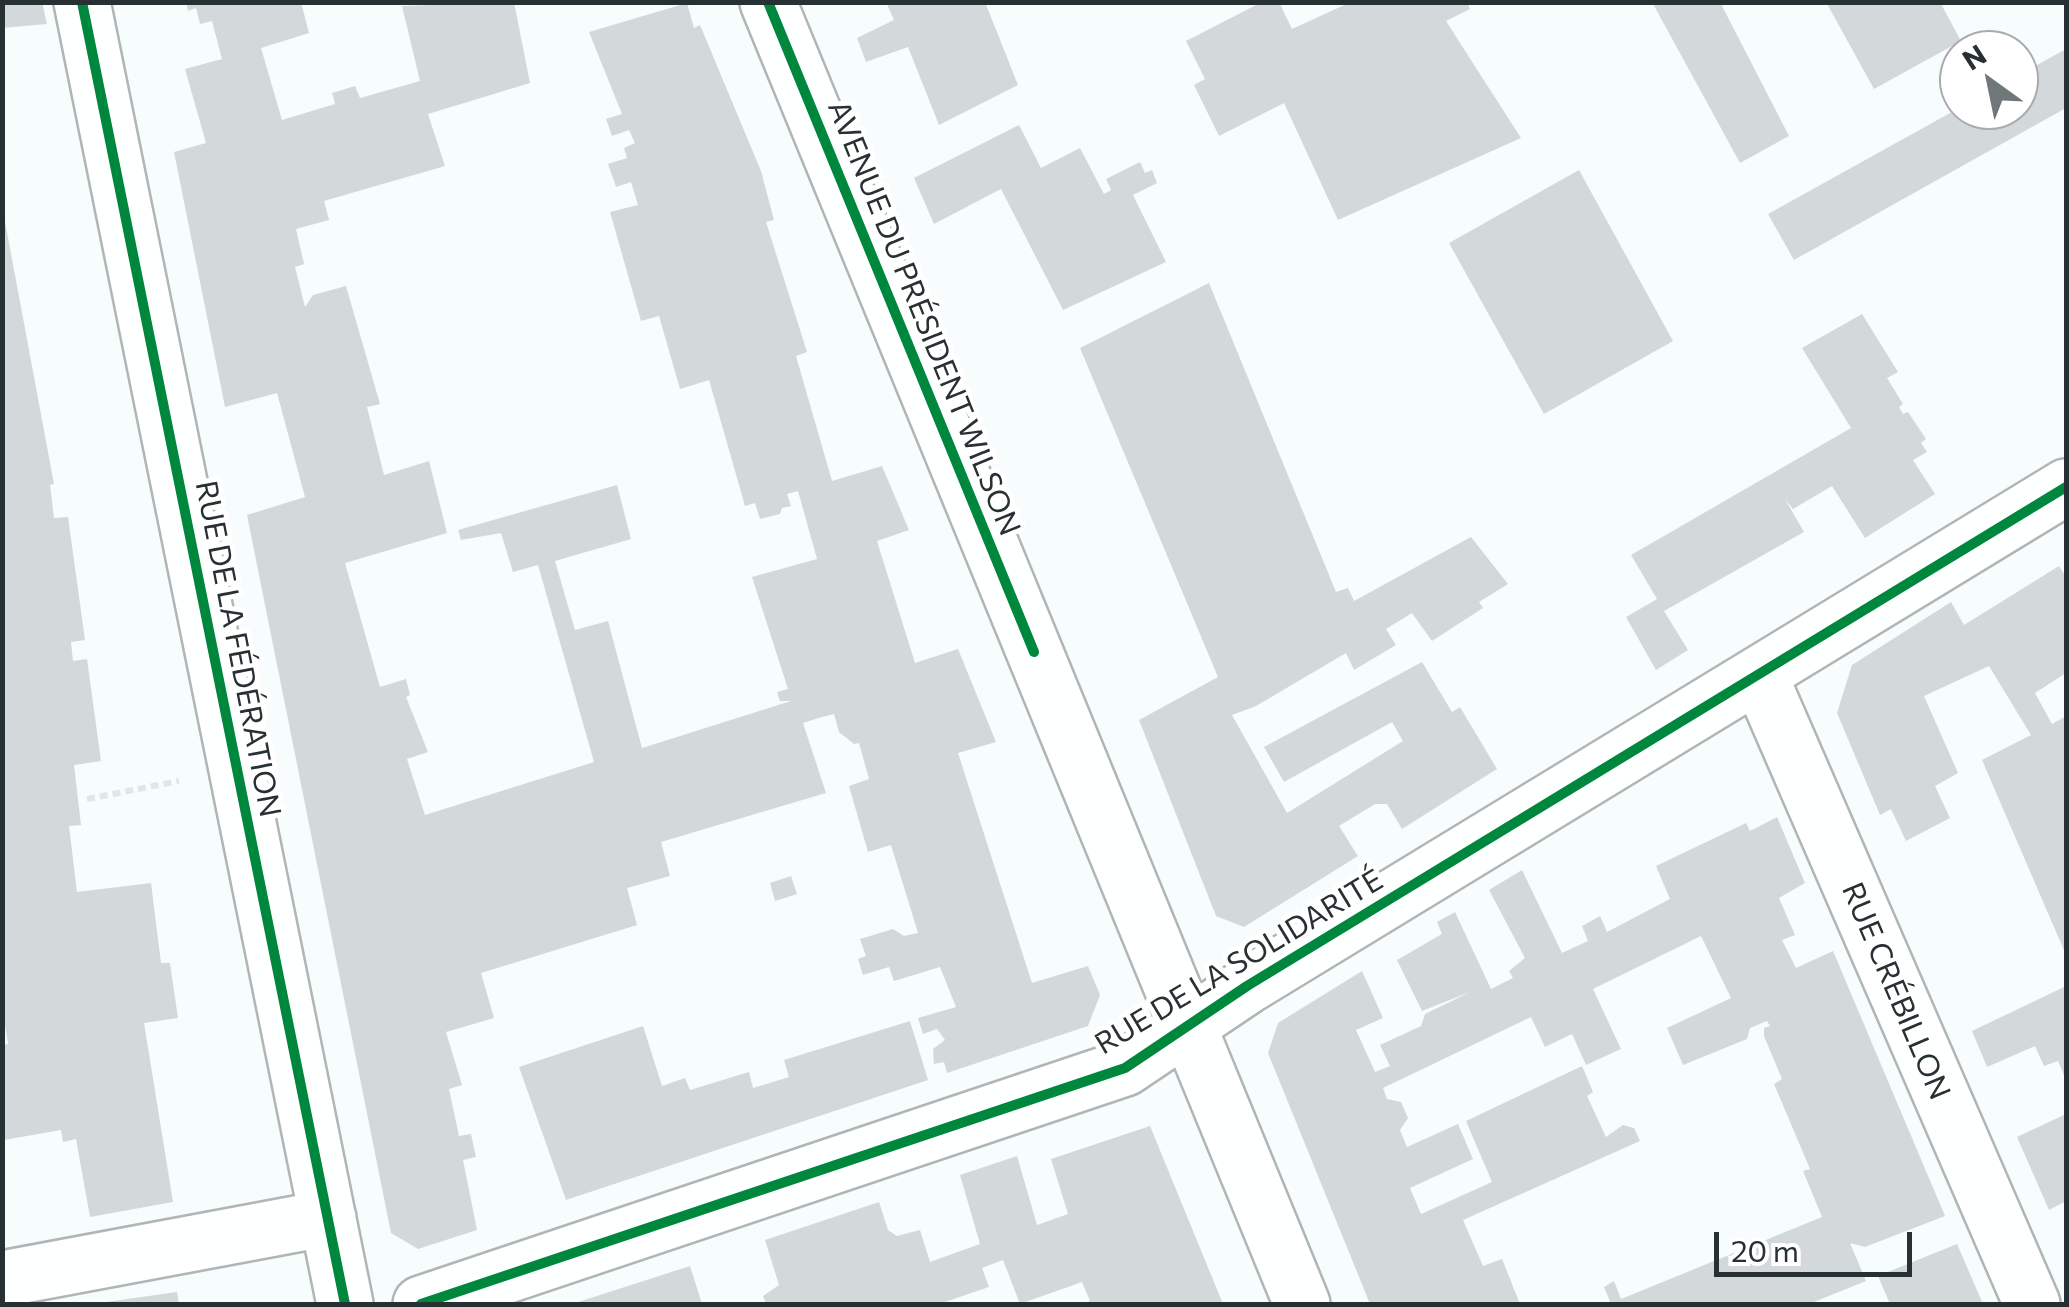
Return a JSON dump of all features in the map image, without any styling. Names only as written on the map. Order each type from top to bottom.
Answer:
[{"type":"street","name":"RUE DE LA FÉDÉRATION","points":[[82,2],[345,1304]]},
{"type":"street","name":"AVENUE DU PRÉSIDENT WILSON","points":[[768,2],[1302,1304]]},
{"type":"street","name":"RUE DE LA SOLIDARITÉ","points":[[421,1304],[1124,1068],[1188,1029],[1246,986],[1760,677],[2066,487]]},
{"type":"street","name":"RUE CRÉBILLON","points":[[1760,677],[2032,1304]]},
{"type":"street","points":[[2,1279],[328,1218]]},
{"type":"path","points":[[87,799],[237,770]]},
{"type":"building","points":[[2,2],[42,2],[47,24],[2,28]]},
{"type":"building","points":[[186,2],[301,2],[309,33],[261,48],[282,120],[335,104],[332,93],[355,86],[360,98],[420,81],[402,6],[514,2],[530,83],[428,114],[445,166],[324,201],[329,220],[296,229],[304,264],[295,267],[305,307],[313,295],[346,286],[380,404],[367,407],[384,475],[429,461],[447,533],[345,563],[380,687],[406,679],[410,695],[406,697],[428,752],[407,759],[425,815],[594,762],[538,565],[513,572],[501,533],[461,540],[458,530],[617,485],[631,539],[555,561],[575,630],[608,621],[642,748],[791,701],[780,701],[777,692],[788,689],[752,577],[817,559],[798,491],[787,494],[791,506],[782,508],[780,514],[760,519],[755,503],[745,506],[709,380],[680,389],[659,316],[641,321],[610,212],[638,205],[631,182],[616,187],[608,164],[627,158],[624,148],[635,143],[629,130],[612,136],[606,119],[622,114],[589,32],[687,3],[694,28],[700,25],[761,171],[774,220],[766,222],[807,352],[796,356],[832,481],[882,466],[909,530],[877,541],[915,663],[958,649],[996,742],[958,753],[1032,983],[1088,966],[1100,995],[1088,1026],[947,1073],[944,1062],[934,1064],[933,1049],[945,1040],[937,1029],[923,1034],[918,1018],[956,1007],[940,967],[894,981],[889,967],[863,975],[858,959],[866,956],[860,939],[893,929],[904,936],[918,933],[891,845],[868,852],[849,786],[869,779],[859,743],[854,744],[839,732],[834,714],[822,717],[803,723],[826,793],[661,842],[670,876],[627,888],[637,925],[481,973],[494,1018],[446,1032],[462,1085],[449,1089],[459,1136],[471,1134],[476,1157],[463,1160],[477,1230],[418,1249],[391,1233],[247,515],[305,497],[277,393],[225,407],[174,152],[206,143],[185,69],[222,59],[212,21],[200,24],[196,8],[188,11]]},
{"type":"building","points":[[886,2],[985,2],[1018,85],[939,125],[908,47],[866,62],[857,38],[894,20]]},
{"type":"building","points":[[1262,2],[1279,2],[1292,29],[1351,2],[1467,2],[1470,9],[1446,21],[1521,138],[1338,220],[1284,103],[1219,136],[1194,85],[1205,79],[1186,41]]},
{"type":"building","points":[[1652,2],[1720,2],[1789,136],[1740,163]]},
{"type":"building","points":[[1826,2],[1940,2],[1955,30],[1939,30],[1939,53],[1874,89]]},
{"type":"building","points":[[2066,49],[2066,108],[2039,123],[2039,64]]},
{"type":"building","points":[[1939,119],[1939,130],[2027,130],[1794,260],[1768,214]]},
{"type":"building","points":[[1019,125],[1041,168],[1080,148],[1104,194],[1111,190],[1106,179],[1140,162],[1145,173],[1152,170],[1157,183],[1133,195],[1166,262],[1063,310],[1001,189],[934,224],[914,178]]},
{"type":"building","points":[[1579,170],[1673,341],[1544,414],[1449,243]]},
{"type":"building","points":[[4,216],[54,484],[50,485],[54,518],[68,517],[85,640],[71,642],[73,661],[87,659],[101,761],[74,765],[81,825],[69,826],[77,892],[151,883],[161,963],[170,963],[178,1018],[144,1023],[173,1202],[90,1217],[76,1139],[63,1142],[61,1130],[4,1140],[2,1133],[2,1045],[8,1044],[2,1006]]},
{"type":"building","points":[[1209,283],[1336,592],[1348,588],[1354,601],[1471,537],[1508,584],[1479,602],[1483,608],[1432,641],[1412,613],[1386,629],[1396,645],[1354,670],[1346,653],[1256,706],[1232,715],[1287,813],[1403,741],[1392,722],[1284,782],[1264,747],[1422,662],[1452,712],[1460,707],[1497,769],[1402,829],[1387,804],[1375,804],[1339,826],[1358,856],[1244,927],[1216,916],[1139,720],[1218,677],[1080,348]]},
{"type":"building","points":[[1862,314],[1898,372],[1887,378],[1903,404],[1899,407],[1903,414],[1908,412],[1926,439],[1921,443],[1927,452],[1913,460],[1935,494],[1865,538],[1832,486],[1793,509],[1785,499],[1804,532],[1664,611],[1688,650],[1656,670],[1626,617],[1657,599],[1631,555],[1851,428],[1802,348]]},
{"type":"building","points":[[2059,566],[2066,577],[2066,673],[2035,693],[2052,724],[2066,716],[2066,955],[1982,760],[2031,735],[1989,666],[1924,696],[1958,773],[1935,786],[1950,818],[1906,841],[1891,809],[1880,815],[1837,713],[1852,665],[1951,602],[1964,625]]},
{"type":"building","points":[[1777,817],[1805,883],[1779,898],[1795,935],[1782,940],[1796,968],[1833,951],[1945,1216],[1865,1247],[1850,1243],[1866,1281],[1809,1304],[1611,1304],[1604,1287],[1614,1281],[1621,1299],[1822,1217],[1803,1171],[1810,1169],[1774,1084],[1782,1079],[1764,1036],[1764,1028],[1770,1026],[1767,1021],[1750,1028],[1747,1039],[1683,1065],[1667,1028],[1731,998],[1701,936],[1593,989],[1621,1049],[1586,1065],[1572,1034],[1545,1047],[1531,1017],[1383,1088],[1387,1099],[1401,1102],[1408,1118],[1400,1130],[1407,1147],[1458,1124],[1473,1159],[1410,1188],[1421,1214],[1492,1182],[1466,1121],[1582,1066],[1593,1092],[1587,1096],[1606,1137],[1623,1125],[1634,1128],[1640,1141],[1463,1220],[1483,1266],[1502,1259],[1520,1304],[1370,1304],[1268,1053],[1278,1023],[1362,971],[1383,1018],[1356,1030],[1375,1072],[1390,1066],[1380,1045],[1421,1026],[1425,1014],[1470,992],[1422,1011],[1397,960],[1442,934],[1437,922],[1455,912],[1491,989],[1513,978],[1509,971],[1525,958],[1489,890],[1522,870],[1562,953],[1588,941],[1582,926],[1600,916],[1607,932],[1670,899],[1656,866],[1746,823],[1750,831]]},
{"type":"building","points":[[791,876],[797,894],[775,901],[770,883]]},
{"type":"building","points":[[2066,986],[2066,1080],[2058,1061],[2044,1066],[2035,1046],[1987,1067],[1972,1031]]},
{"type":"building","points":[[910,1021],[928,1080],[566,1200],[519,1067],[643,1026],[662,1086],[685,1078],[690,1090],[749,1072],[753,1088],[789,1077],[784,1060]]},
{"type":"building","points":[[2066,1114],[2066,1201],[2049,1210],[2017,1137]]},
{"type":"building","points":[[1150,1126],[1223,1304],[1080,1304],[1090,1301],[1082,1282],[1020,1304],[1003,1260],[982,1268],[989,1287],[939,1304],[766,1304],[763,1296],[779,1285],[765,1240],[879,1202],[888,1230],[897,1236],[920,1230],[930,1262],[980,1244],[960,1175],[1017,1156],[1037,1225],[1068,1214],[1051,1159]]},
{"type":"building","points":[[1957,1244],[1983,1304],[1890,1304],[1878,1276]]},
{"type":"building","points":[[690,1266],[702,1304],[572,1304]]},
{"type":"building","points":[[177,1292],[179,1304],[106,1304],[106,1302]]},
{"type":"cycle path","points":[[82,2],[345,1304]]},
{"type":"cycle path","points":[[768,2],[1034,652]]},
{"type":"cycle path","points":[[421,1304],[1125,1068],[1247,986],[2066,487]]}]
